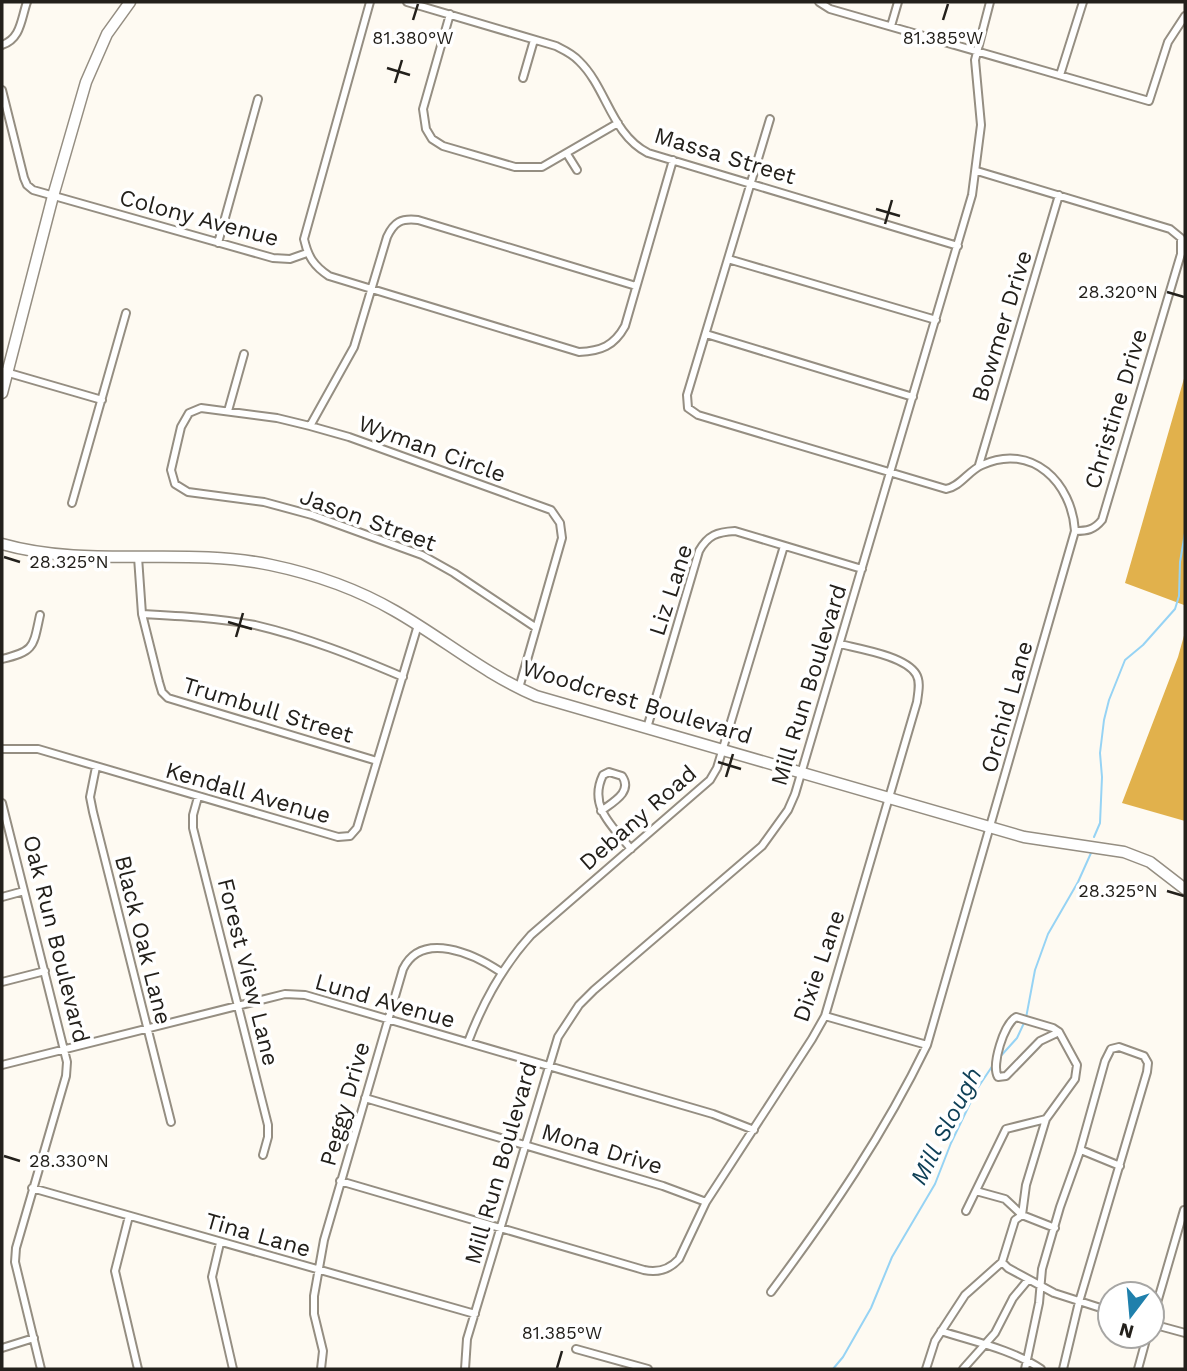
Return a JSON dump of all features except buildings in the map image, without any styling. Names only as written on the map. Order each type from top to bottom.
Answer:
[{"type":"street","points":[[2,45],[13,40],[16,35],[27,2]]},
{"type":"street","points":[[2,393],[5,372],[53,196],[95,58],[107,34],[130,2]]},
{"type":"street","points":[[307,253],[304,239],[306,228],[370,2]]},
{"type":"street","name":"Massa Street","points":[[407,2],[556,46],[580,61],[630,141],[639,148],[958,246]]},
{"type":"street","points":[[819,2],[830,9],[1149,101],[1168,42],[1185,16]]},
{"type":"street","points":[[891,26],[898,2]]},
{"type":"street","name":"Mill Run Boulevard","points":[[465,1369],[467,1339],[558,1037],[579,1005],[762,846],[788,810],[802,773],[914,397],[977,172],[981,125],[974,69],[990,2]]},
{"type":"street","points":[[1060,75],[1083,2]]},
{"type":"street","points":[[450,14],[423,109],[423,120],[432,139],[443,146],[528,169],[541,167],[567,154],[618,122]]},
{"type":"street","points":[[523,78],[534,40]]},
{"type":"street","name":"Colony Avenue","points":[[2,90],[27,185],[33,190],[273,258],[290,259],[307,253],[316,267],[329,276],[579,352],[609,346],[619,336],[625,326],[636,286]]},
{"type":"street","points":[[218,243],[258,99]]},
{"type":"street","points":[[770,119],[705,334],[914,397]]},
{"type":"street","points":[[567,154],[577,170]]},
{"type":"street","points":[[310,426],[354,347],[392,226],[406,219],[418,220],[636,286],[673,160]]},
{"type":"street","points":[[977,172],[1059,195]]},
{"type":"street","name":"Christine Drive","points":[[1059,195],[1170,229],[1181,238],[1181,254],[1102,520],[1088,531],[1075,531]]},
{"type":"street","name":"Bowmer Drive","points":[[979,466],[1059,195]]},
{"type":"street","points":[[728,259],[936,320]]},
{"type":"street","points":[[72,503],[126,313]]},
{"type":"street","name":"Orchid Lane","points":[[705,334],[687,395],[688,408],[698,415],[946,489],[952,488],[979,466],[1006,459],[1040,466],[1058,481],[1074,514],[1075,531],[927,1045],[913,1075],[849,1184],[771,1292]]},
{"type":"street","points":[[228,411],[244,354]]},
{"type":"street","points":[[5,372],[102,400]]},
{"type":"street","name":"Wyman Circle","points":[[175,484],[171,470],[181,427],[189,413],[201,408],[277,418],[349,437],[551,510],[560,523],[562,538],[519,688]]},
{"type":"street","name":"Jason Street","points":[[175,484],[188,492],[264,502],[312,515],[422,555],[535,627]]},
{"type":"street","name":"Liz Lane","points":[[647,728],[699,551],[705,540],[722,531],[735,531],[862,569]]},
{"type":"street","name":"Woodcrest Boulevard","points":[[2,544],[39,553],[73,557],[207,557],[271,565],[335,584],[392,610],[477,666],[536,696],[990,827],[1040,840],[1124,852],[1150,862],[1185,889]]},
{"type":"street","name":"Debany Road","points":[[468,1042],[483,1004],[501,972],[531,935],[710,780],[717,768],[784,546]]},
{"type":"street","name":"Trumbull Street","points":[[138,556],[142,614],[162,692],[168,698],[377,761]]},
{"type":"street","points":[[142,614],[197,617],[253,625],[298,636],[402,677]]},
{"type":"street","points":[[2,659],[24,653],[30,648],[35,640],[40,615]]},
{"type":"street","name":"Kendall Avenue","points":[[2,749],[38,749],[338,837],[350,836],[357,828],[418,625]]},
{"type":"street","name":"Dixie Lane","points":[[500,1229],[643,1270],[653,1272],[672,1266],[706,1202],[812,1039],[825,1016],[919,689],[918,676],[900,660],[840,644]]},
{"type":"street","name":"Black Oak Lane","points":[[96,767],[90,797],[93,812],[171,1122]]},
{"type":"street","points":[[601,811],[622,795],[626,782],[622,776],[609,772],[603,775],[597,792],[601,811],[631,849]]},
{"type":"street","name":"Forest View Lane","points":[[198,797],[193,828],[268,1125],[268,1137],[262,1155]]},
{"type":"street","name":"Oak Run Boulevard","points":[[2,803],[67,1069],[16,1248],[15,1262],[41,1369]]},
{"type":"street","points":[[2,897],[24,891]]},
{"type":"street","name":"Peggy Drive","points":[[321,1369],[323,1351],[314,1314],[314,1296],[327,1225],[407,960],[415,952],[440,948],[475,957],[501,972]]},
{"type":"street","points":[[2,982],[45,971]]},
{"type":"street","name":"Lund Avenue","points":[[2,1065],[285,994],[305,995],[713,1114],[754,1130]]},
{"type":"street","points":[[825,1016],[927,1045]]},
{"type":"street","points":[[926,1369],[935,1341],[965,1295],[1002,1262],[1015,1220],[1021,1215],[1026,1185],[1046,1119],[1075,1079],[1077,1065],[1059,1032],[1054,1028],[1016,1017],[1010,1021],[1005,1031],[995,1070],[998,1077],[1006,1076],[1040,1041],[1059,1032]]},
{"type":"street","points":[[1025,1369],[1025,1359],[1040,1303],[1040,1284],[1055,1228],[1081,1150],[1105,1061],[1111,1049],[1119,1047],[1144,1056],[1148,1063],[1079,1302],[1063,1369]]},
{"type":"street","name":"Mona Drive","points":[[365,1098],[663,1186],[706,1202]]},
{"type":"street","points":[[966,1211],[1006,1129],[1046,1119]]},
{"type":"street","points":[[1081,1150],[1120,1166]]},
{"type":"street","points":[[340,1181],[500,1229]]},
{"type":"street","name":"Tina Lane","points":[[32,1188],[475,1314]]},
{"type":"street","points":[[976,1191],[1005,1199],[1021,1215],[1055,1228]]},
{"type":"street","points":[[1165,1280],[1184,1210]]},
{"type":"street","points":[[129,1216],[115,1271],[138,1369]]},
{"type":"street","points":[[220,1243],[212,1278],[233,1369]]},
{"type":"street","points":[[1002,1262],[1028,1280],[1054,1293],[1096,1307]]},
{"type":"street","points":[[962,1369],[986,1344],[1013,1298],[1028,1280]]},
{"type":"street","points":[[1166,1327],[1185,1333]]},
{"type":"street","points":[[941,1331],[986,1344],[1025,1359],[1041,1369]]},
{"type":"street","points":[[2,1348],[34,1338]]},
{"type":"street","points":[[576,1349],[648,1369]]},
{"type":"street","points":[[1138,1369],[1143,1350]]},
{"type":"shaded area","points":[[1185,375],[1185,617],[1184,605],[1125,583]]},
{"type":"shaded area","points":[[1185,632],[1185,821],[1122,803]]},
{"type":"waterway","name":"Mill Slough","points":[[1094,837],[1100,823],[1100,753],[1109,700],[1125,660],[1143,645],[1175,609],[1179,596],[1180,562],[1185,533]]},
{"type":"waterway","name":"Mill Slough","points":[[1026,1018],[1035,970],[1048,934],[1078,882],[1091,853]]},
{"type":"waterway","name":"Mill Slough","points":[[999,1058],[1017,1038],[1024,1023]]},
{"type":"waterway","name":"Mill Slough","points":[[833,1369],[843,1357],[871,1308],[892,1257],[935,1184],[977,1089],[993,1065]]}]
